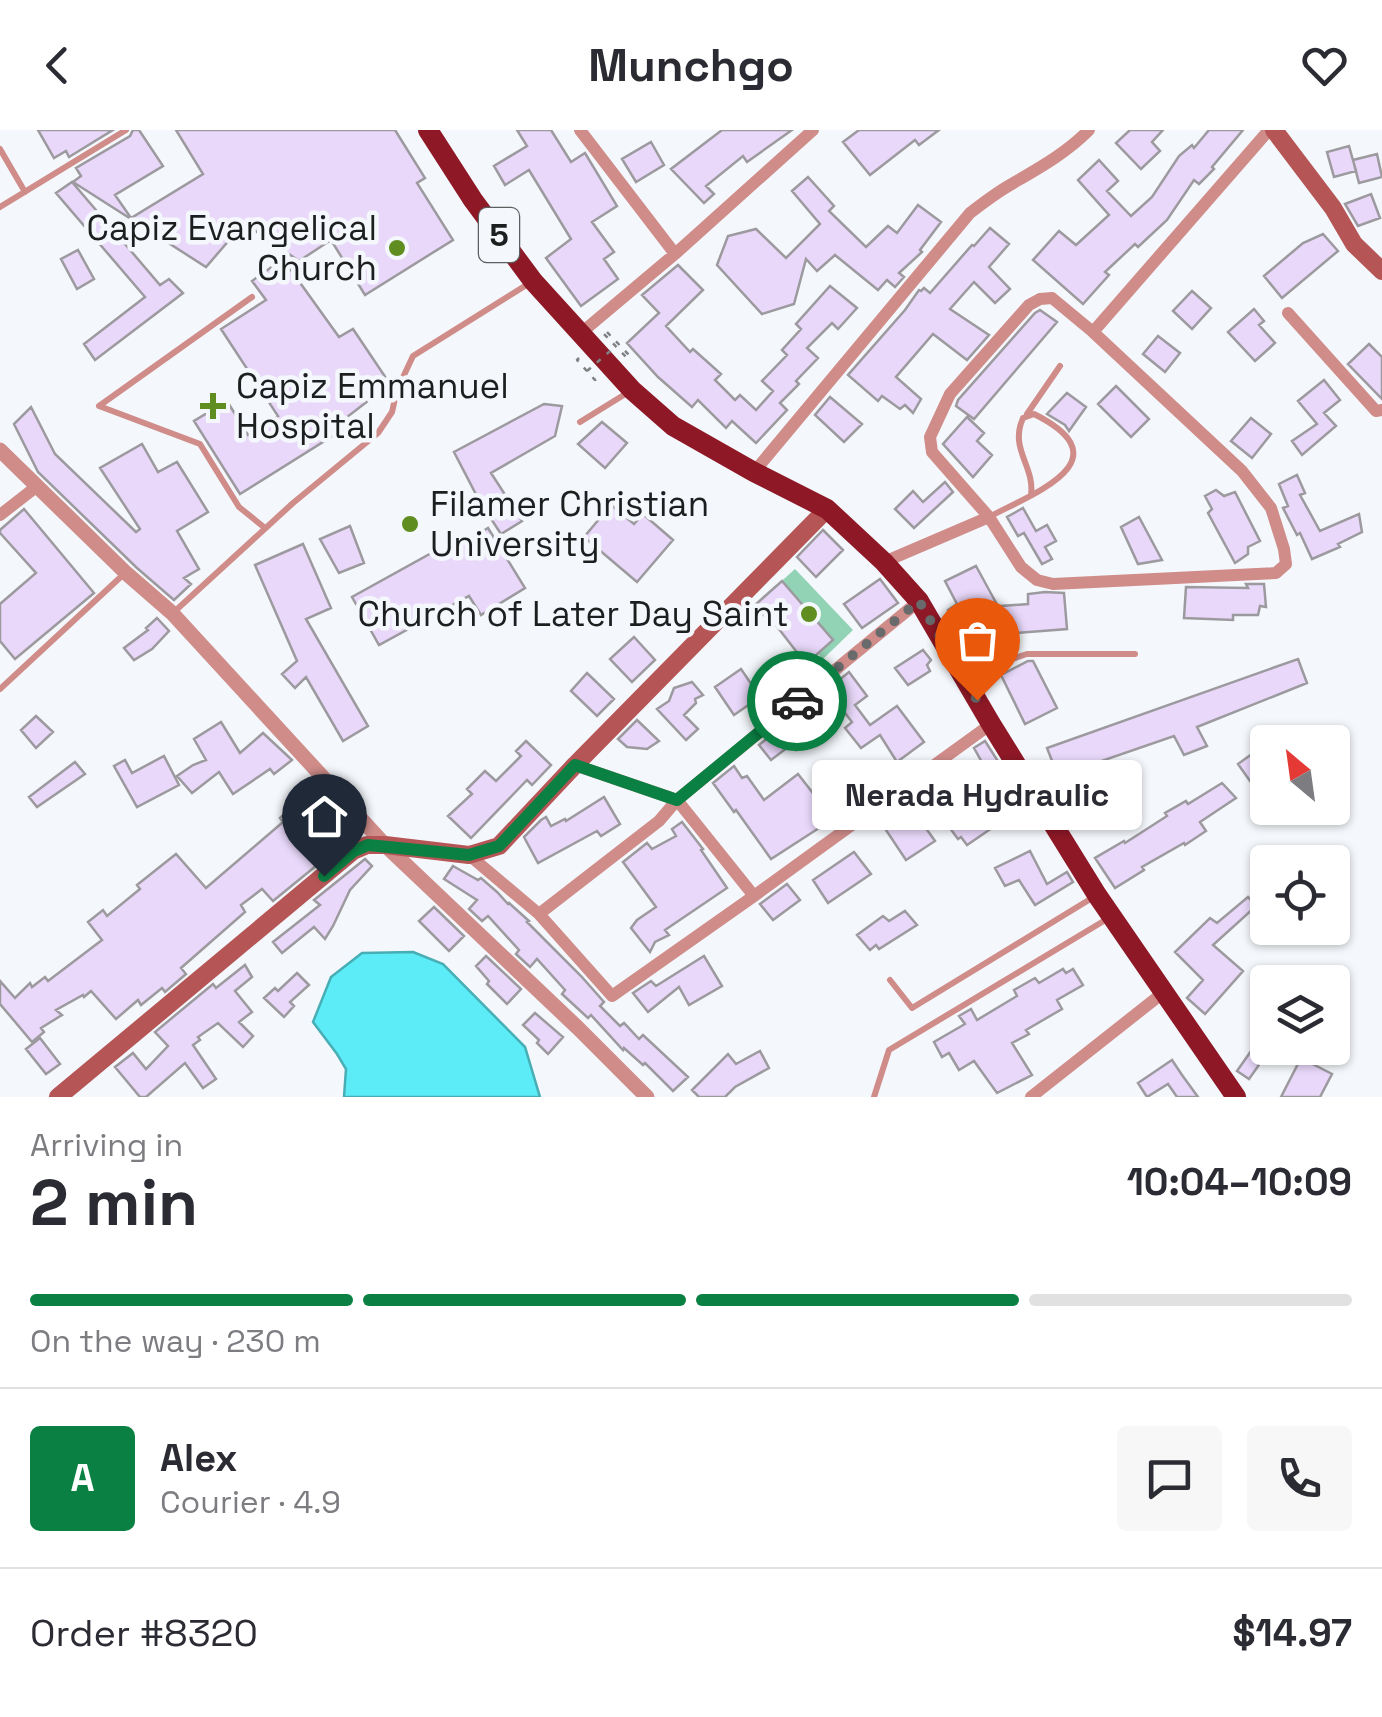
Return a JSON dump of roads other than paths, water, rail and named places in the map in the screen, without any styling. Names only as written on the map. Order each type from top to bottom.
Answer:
[{"type":"highway","name":"5","points":[[428,130],[473,200],[534,281],[632,390],[674,426],[826,508],[919,601],[1097,894],[1236,1097]]},
{"type":"main road","points":[[1272,130],[1332,208],[1354,244],[1382,271]]},
{"type":"main road","points":[[58,1097],[354,851],[368,845],[385,845],[469,855],[499,846],[826,508]]},
{"type":"street","points":[[581,333],[814,130]]},
{"type":"street","points":[[754,472],[970,213],[1059,156],[1088,130]]},
{"type":"street","points":[[1093,332],[1272,130]]},
{"type":"street","points":[[584,132],[674,254]]},
{"type":"street","points":[[1052,298],[1242,472],[1271,508],[1286,564],[1276,573],[1053,584],[1037,580],[1021,567],[989,516],[932,452],[930,437],[950,394],[1029,306],[1052,298]]},
{"type":"street","points":[[1288,314],[1376,411],[1382,410]]},
{"type":"street","points":[[0,450],[172,613],[385,845],[647,1097]]},
{"type":"street","points":[[0,515],[36,487]]},
{"type":"street","points":[[884,562],[989,516]]},
{"type":"street","points":[[539,914],[660,822],[677,800],[919,601]]},
{"type":"street","points":[[469,855],[539,914],[612,996],[991,724]]},
{"type":"street","points":[[575,765],[677,800],[754,896]]},
{"type":"street","points":[[1031,1097],[1164,992]]},
{"type":"lane","points":[[0,207],[126,130]]},
{"type":"lane","points":[[0,149],[25,192]]},
{"type":"lane","points":[[172,613],[378,433],[392,412],[397,390],[414,356],[534,281]]},
{"type":"lane","points":[[252,298],[99,406],[200,444],[239,508],[266,528]]},
{"type":"lane","points":[[1031,495],[1033,483],[1017,439],[1020,425],[1060,366]]},
{"type":"lane","points":[[580,422],[632,390]]},
{"type":"lane","points":[[989,516],[1063,477],[1074,455],[1068,440],[1044,419],[1026,415]]},
{"type":"lane","points":[[0,689],[126,572]]},
{"type":"lane","points":[[963,676],[1027,654],[1135,654]]},
{"type":"lane","points":[[890,980],[912,1008],[1097,894]]},
{"type":"lane","points":[[874,1097],[889,1050],[1112,916]]},
{"type":"water","points":[[413,952],[443,964],[525,1047],[540,1097],[344,1097],[346,1069],[313,1022],[331,977],[362,953]]},
{"type":"place","name":"Capiz Evangelical Church","points":[[397,248]]},
{"type":"place","name":"Capiz Emmanuel Hospital","points":[[213,406]]},
{"type":"place","name":"Filamer Christian University","points":[[410,524]]},
{"type":"place","name":"Church of Later Day Saint","points":[[809,614]]},
{"type":"place","name":"Nerada Hydraulic","points":[[977,700]]}]
